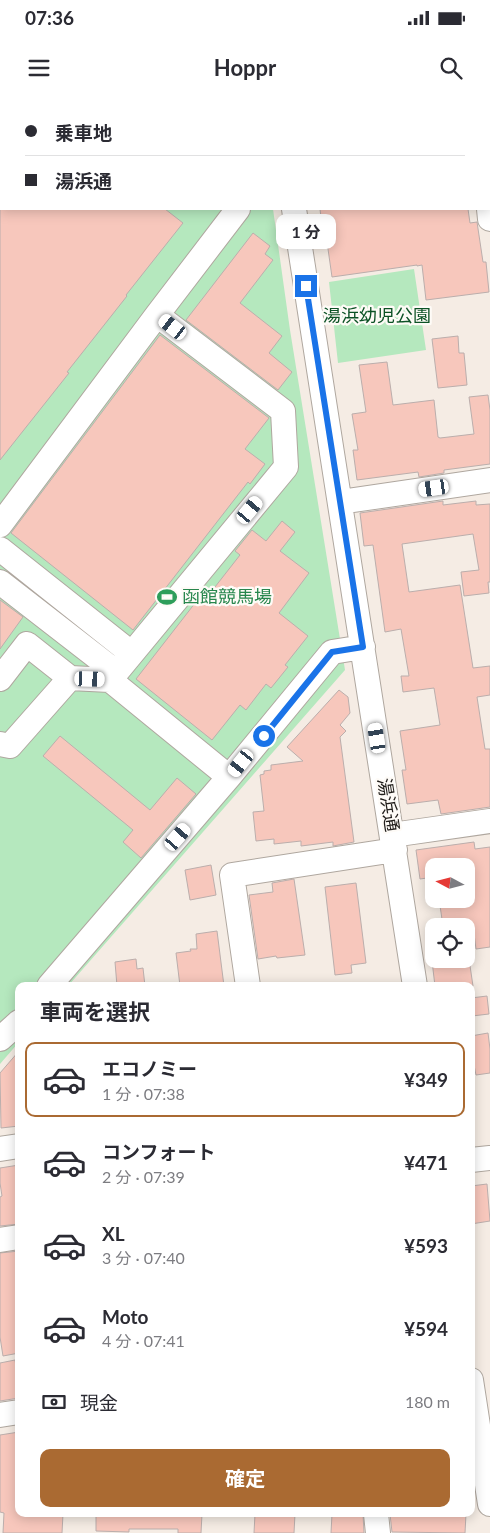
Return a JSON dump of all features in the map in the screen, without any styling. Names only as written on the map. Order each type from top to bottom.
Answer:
[{"type":"street","points":[[0,525],[237,210]]},
{"type":"street","name":"湯浜通","points":[[294,210],[414,982]]},
{"type":"street","points":[[0,679],[27,644],[70,678],[113,676],[286,467],[283,411],[157,315]]},
{"type":"street","points":[[340,502],[490,480]]},
{"type":"street","points":[[0,549],[131,653]]},
{"type":"street","points":[[0,582],[230,777]]},
{"type":"street","points":[[52,982],[230,777],[332,652],[363,647]]},
{"type":"street","points":[[0,744],[10,746],[70,678]]},
{"type":"street","points":[[247,982],[232,875],[393,843],[490,821]]},
{"type":"street","points":[[0,1039],[15,1026]]},
{"type":"street","points":[[0,1149],[15,1147]]},
{"type":"street","points":[[475,1160],[490,1158]]},
{"type":"street","points":[[0,1240],[15,1238]]},
{"type":"street","points":[[475,1403],[488,1478],[490,1504]]},
{"type":"street","points":[[0,1415],[15,1413]]},
{"type":"street","points":[[376,1517],[378,1533]]},
{"type":"green space","name":"函館競馬場","points":[[0,210],[273,210],[290,330],[345,670],[72,982],[15,982],[15,1047],[0,1064]]},
{"type":"green space","name":"湯浜幼児公園","points":[[414,269],[426,350],[338,363],[329,282]]},
{"type":"building","points":[[0,210],[166,210],[183,223],[0,460]]},
{"type":"building","points":[[320,210],[468,210],[470,223],[477,222],[483,262],[486,262],[489,292],[426,300],[422,265],[332,277],[326,235],[323,236]]},
{"type":"building","points":[[253,233],[270,246],[265,254],[273,260],[240,303],[282,336],[269,353],[292,372],[278,390],[186,320]]},
{"type":"building","points":[[160,335],[269,418],[245,449],[265,464],[250,484],[248,482],[133,630],[11,533]]},
{"type":"building","points":[[458,336],[459,353],[464,353],[467,385],[438,388],[432,339]]},
{"type":"building","points":[[387,362],[393,405],[434,400],[438,437],[440,438],[474,434],[469,397],[488,395],[490,410],[490,464],[444,470],[444,473],[419,477],[418,472],[357,480],[353,450],[358,450],[352,414],[366,412],[359,365]]},
{"type":"building","points":[[443,501],[443,505],[476,501],[476,505],[490,504],[489,593],[464,596],[461,572],[479,570],[473,534],[402,544],[409,592],[460,585],[473,668],[490,666],[490,695],[477,697],[485,749],[490,749],[490,807],[441,814],[438,800],[407,804],[402,770],[406,770],[400,731],[440,725],[434,688],[403,692],[401,676],[409,676],[401,629],[385,632],[373,545],[364,546],[360,513]]},
{"type":"building","points":[[282,521],[295,532],[280,551],[309,573],[279,613],[308,636],[285,665],[288,667],[271,688],[266,684],[246,710],[240,705],[212,740],[136,679],[199,598],[204,601],[240,555],[235,551],[252,530],[266,541]]},
{"type":"building","points":[[0,600],[23,617],[0,649]]},
{"type":"building","points":[[339,690],[348,697],[350,713],[340,725],[346,731],[340,737],[354,842],[333,846],[333,842],[301,846],[301,841],[274,844],[274,839],[256,841],[253,812],[264,811],[260,775],[264,774],[264,771],[271,770],[271,765],[303,761],[287,747]]},
{"type":"building","points":[[60,736],[150,810],[177,778],[196,794],[141,858],[123,842],[133,830],[43,756]]},
{"type":"building","points":[[474,842],[475,849],[490,847],[490,947],[476,949],[475,918],[442,918],[440,908],[475,908],[475,858],[425,858],[425,878],[420,879],[416,850]]},
{"type":"building","points":[[211,865],[216,895],[190,900],[185,870]]},
{"type":"building","points":[[294,879],[305,955],[258,959],[249,895],[273,892],[272,883]]},
{"type":"building","points":[[356,883],[366,963],[351,965],[352,973],[335,975],[325,887]]},
{"type":"building","points":[[217,931],[223,982],[180,982],[176,953],[197,949],[196,934]]},
{"type":"building","points":[[136,959],[137,969],[143,968],[145,982],[117,982],[115,962]]},
{"type":"building","points":[[433,968],[470,968],[472,982],[435,982]]},
{"type":"building","points":[[487,996],[489,1014],[475,1016],[475,998]]},
{"type":"building","points":[[488,1033],[490,1073],[476,1075],[475,1035]]},
{"type":"building","points":[[15,1056],[15,1126],[1,1128],[0,1073]]},
{"type":"building","points":[[15,1166],[15,1224],[0,1226],[0,1197],[2,1196],[0,1168]]},
{"type":"building","points":[[487,1184],[490,1221],[475,1223],[475,1186]]},
{"type":"building","points":[[15,1251],[15,1354],[3,1356],[0,1337],[0,1253]]},
{"type":"building","points":[[15,1360],[15,1399],[0,1401],[0,1363]]},
{"type":"building","points":[[15,1433],[15,1517],[63,1517],[62,1533],[3,1533],[4,1513],[0,1512],[0,1435]]},
{"type":"building","points":[[96,1517],[202,1517],[201,1533],[178,1533],[178,1529],[129,1529],[129,1532],[96,1531]]},
{"type":"building","points":[[255,1517],[295,1517],[294,1533],[254,1533]]},
{"type":"building","points":[[332,1517],[363,1517],[364,1533],[331,1533]]},
{"type":"building","points":[[390,1517],[466,1517],[465,1533],[392,1532]]},
{"type":"place","name":"函館競馬場","points":[[167,597]]},
{"type":"route","points":[[264,736],[332,652],[363,647],[306,286]]}]
